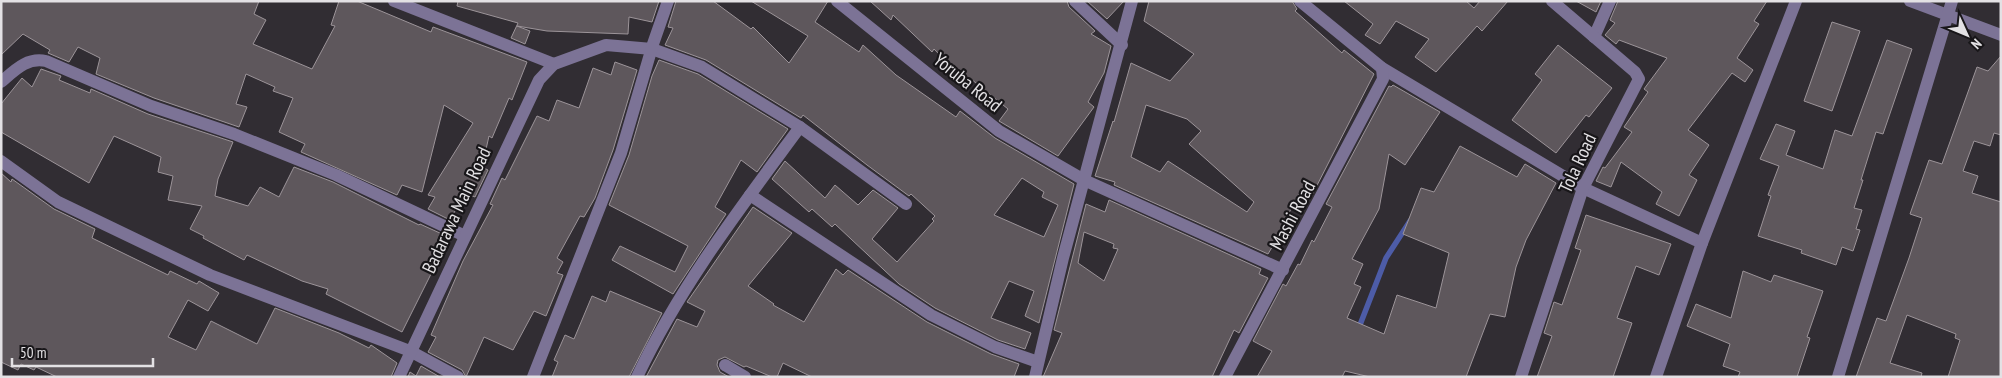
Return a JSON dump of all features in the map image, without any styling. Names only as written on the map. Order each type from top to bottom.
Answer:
[{"type":"street","points":[[394,1],[554,64],[606,45],[652,49],[702,67],[800,127],[906,204]]},
{"type":"street","points":[[532,377],[621,153],[668,1]]},
{"type":"street","name":"Yoruba Road","points":[[837,1],[999,131],[1084,180],[1283,270]]},
{"type":"street","points":[[1075,1],[1122,45]]},
{"type":"street","points":[[1035,377],[1084,180],[1122,45],[1132,1]]},
{"type":"street","points":[[1300,1],[1382,68],[1583,188],[1702,243]]},
{"type":"street","name":"Tola Road","points":[[1520,377],[1528,359],[1583,188],[1638,79],[1635,72],[1552,1]]},
{"type":"street","points":[[1594,37],[1610,1]]},
{"type":"street","points":[[1656,377],[1702,243],[1796,1]]},
{"type":"street","points":[[1910,1],[2001,35]]},
{"type":"street","points":[[1838,377],[1952,1]]},
{"type":"street","points":[[1,82],[21,65],[36,59],[46,61],[150,106],[234,134],[336,175],[465,236]]},
{"type":"street","name":"Badarawa Main Road","points":[[399,377],[539,80],[554,64]]},
{"type":"street","name":"Mashi Road","points":[[1225,377],[1383,79],[1382,68]]},
{"type":"street","points":[[637,377],[655,339],[702,262],[800,127]]},
{"type":"street","points":[[1,161],[58,202],[210,275],[410,351],[458,377]]},
{"type":"street","points":[[750,195],[931,315],[995,347],[1038,362]]},
{"type":"street","points":[[725,365],[745,377]]},
{"type":"building","points":[[1,1],[259,1],[254,14],[266,20],[253,44],[312,69],[335,26],[331,25],[339,1],[357,1],[431,32],[433,27],[527,62],[512,100],[509,98],[492,138],[489,136],[482,167],[488,170],[475,197],[465,193],[450,220],[428,209],[435,197],[428,195],[473,123],[444,105],[422,192],[402,185],[397,195],[301,152],[305,144],[279,132],[293,98],[273,91],[275,87],[246,74],[236,104],[247,107],[239,127],[154,98],[96,74],[100,58],[78,47],[69,62],[48,53],[50,50],[23,34],[1,55]]},
{"type":"building","points":[[458,1],[659,1],[652,22],[629,17],[628,34],[547,31],[517,26],[530,31],[525,44],[511,38],[518,23],[457,6]]},
{"type":"building","points":[[676,1],[713,1],[751,29],[753,27],[789,63],[808,36],[751,1],[828,1],[815,22],[859,52],[863,45],[896,75],[956,117],[960,111],[995,138],[1074,184],[1039,323],[1025,316],[1034,291],[1009,281],[991,318],[1031,333],[1025,349],[998,340],[935,308],[899,284],[835,224],[832,227],[812,209],[809,212],[772,179],[785,161],[825,198],[835,185],[858,205],[873,190],[898,208],[872,239],[897,262],[934,221],[932,219],[935,216],[911,194],[909,196],[803,115],[801,118],[706,60],[665,45],[673,28],[668,27]],"holes":[[[1022,178],[1044,192],[1042,197],[1058,205],[1044,237],[994,215]]]},
{"type":"building","points":[[870,1],[1067,1],[1069,7],[1095,31],[1091,34],[1111,46],[1104,73],[1088,102],[1094,107],[1058,156],[999,121],[1008,109],[971,79],[967,83],[934,49],[932,52],[893,15],[891,20]]},
{"type":"building","points":[[1087,1],[1124,1],[1107,19]]},
{"type":"building","points":[[1149,1],[1292,1],[1297,9],[1295,11],[1342,53],[1344,50],[1374,74],[1311,197],[1306,195],[1304,198],[1299,194],[1282,226],[1284,227],[1268,254],[1114,185],[1115,182],[1095,176],[1114,122],[1131,63],[1170,81],[1194,54],[1144,21]],"holes":[[[1146,105],[1187,119],[1201,131],[1189,144],[1254,202],[1247,212],[1168,161],[1160,172],[1131,157]]]},
{"type":"building","points":[[1344,1],[1466,1],[1474,8],[1480,1],[1508,1],[1482,31],[1477,26],[1436,72],[1415,57],[1429,39],[1396,21],[1380,44],[1365,35],[1373,24]]},
{"type":"building","points":[[1576,1],[1601,1],[1596,12]]},
{"type":"building","points":[[1618,1],[1767,1],[1754,21],[1759,24],[1737,58],[1753,70],[1745,82],[1732,73],[1688,130],[1709,145],[1689,175],[1697,180],[1679,216],[1656,204],[1662,192],[1621,162],[1611,187],[1596,181],[1603,167],[1605,168],[1632,132],[1624,127],[1648,92],[1644,89],[1667,58],[1619,40],[1616,44],[1605,35],[1615,23],[1610,20]]},
{"type":"building","points":[[1832,22],[1860,31],[1832,111],[1804,101]]},
{"type":"building","points":[[1887,40],[1912,49],[1883,134],[1876,132],[1861,180],[1863,180],[1854,208],[1862,210],[1856,229],[1860,230],[1853,251],[1842,247],[1836,265],[1801,253],[1802,250],[1758,236],[1771,196],[1768,195],[1779,166],[1760,159],[1776,124],[1795,131],[1786,155],[1823,169],[1835,130],[1852,136]]},
{"type":"building","points":[[1558,45],[1612,88],[1589,117],[1586,115],[1556,153],[1512,120],[1542,80],[1535,74]]},
{"type":"building","points":[[2001,56],[2001,135],[1994,133],[1990,146],[1974,141],[1963,171],[1978,176],[1972,193],[2001,202],[2001,377],[1948,377],[1960,340],[1955,338],[1956,334],[1907,315],[1890,363],[1922,373],[1921,377],[1856,377],[1877,318],[1886,321],[1909,258],[1922,218],[1910,214],[1929,160],[1942,164],[1977,67],[1988,71]]},
{"type":"building","points":[[659,60],[698,74],[788,129],[757,172],[741,160],[715,207],[726,214],[673,294],[612,260],[620,246],[675,272],[688,246],[609,205],[629,155],[652,76]]},
{"type":"building","points":[[615,62],[637,70],[613,150],[595,198],[584,217],[580,216],[557,258],[563,262],[557,273],[563,275],[546,316],[534,311],[513,350],[484,337],[466,377],[462,370],[428,352],[436,337],[431,335],[463,261],[493,205],[490,204],[502,178],[505,180],[537,116],[549,121],[557,100],[579,108],[593,68],[611,75]]},
{"type":"building","points":[[41,69],[61,76],[59,80],[90,93],[91,89],[148,114],[233,142],[218,179],[215,196],[248,206],[260,187],[279,197],[294,167],[333,182],[419,225],[442,234],[441,236],[448,240],[402,332],[326,294],[328,289],[302,281],[247,255],[244,260],[190,229],[202,206],[168,200],[173,176],[158,172],[161,157],[114,136],[89,183],[1,132],[1,104],[22,78],[32,87]]},
{"type":"building","points":[[1393,85],[1440,112],[1405,165],[1389,154],[1379,209],[1352,259],[1363,264],[1354,284],[1361,287],[1347,318],[1384,334],[1397,295],[1436,308],[1449,253],[1403,234],[1421,188],[1434,192],[1460,146],[1517,177],[1525,164],[1556,183],[1526,240],[1516,267],[1505,317],[1490,314],[1466,377],[1370,377],[1345,371],[1342,377],[1257,377],[1272,351],[1253,341],[1283,284],[1286,286],[1298,264],[1300,265],[1312,240],[1314,242],[1332,207],[1326,204],[1389,86]]},
{"type":"building","points":[[1,173],[11,182],[12,179],[54,209],[95,229],[92,238],[168,275],[170,271],[197,284],[199,281],[219,293],[208,311],[188,300],[168,337],[196,350],[211,321],[257,344],[275,308],[339,333],[369,348],[371,345],[397,363],[391,377],[57,377],[36,367],[34,370],[21,364],[18,370],[1,362]]},
{"type":"building","points":[[1109,200],[1261,269],[1259,274],[1268,278],[1239,333],[1234,330],[1212,377],[1043,377],[1062,333],[1054,330],[1086,204],[1105,212]],"holes":[[[1084,232],[1114,244],[1113,248],[1118,249],[1104,281],[1078,263]]]},
{"type":"building","points":[[753,207],[792,233],[748,286],[773,305],[804,322],[836,269],[843,275],[848,270],[927,322],[991,354],[1019,364],[1014,377],[812,377],[783,363],[777,377],[772,377],[746,366],[744,367],[725,357],[718,360],[717,365],[720,372],[729,377],[646,377],[677,319],[697,327],[705,311],[687,302]]},
{"type":"building","points":[[1586,215],[1671,244],[1659,275],[1636,266],[1617,318],[1632,323],[1613,377],[1537,377],[1552,336],[1544,333],[1554,302],[1562,305],[1581,250],[1575,248]]},
{"type":"building","points":[[1743,271],[1771,282],[1774,275],[1823,291],[1807,337],[1810,338],[1797,377],[1738,377],[1740,372],[1723,366],[1730,344],[1687,326],[1696,304],[1731,318]]},
{"type":"building","points":[[610,291],[662,313],[629,377],[552,377],[558,362],[554,360],[565,335],[574,339],[592,296],[606,302]]},
{"type":"building","points":[[421,366],[440,377],[408,377],[410,372],[416,376]]},
{"type":"waterway","points":[[1358,330],[1386,258],[1410,221]]}]
